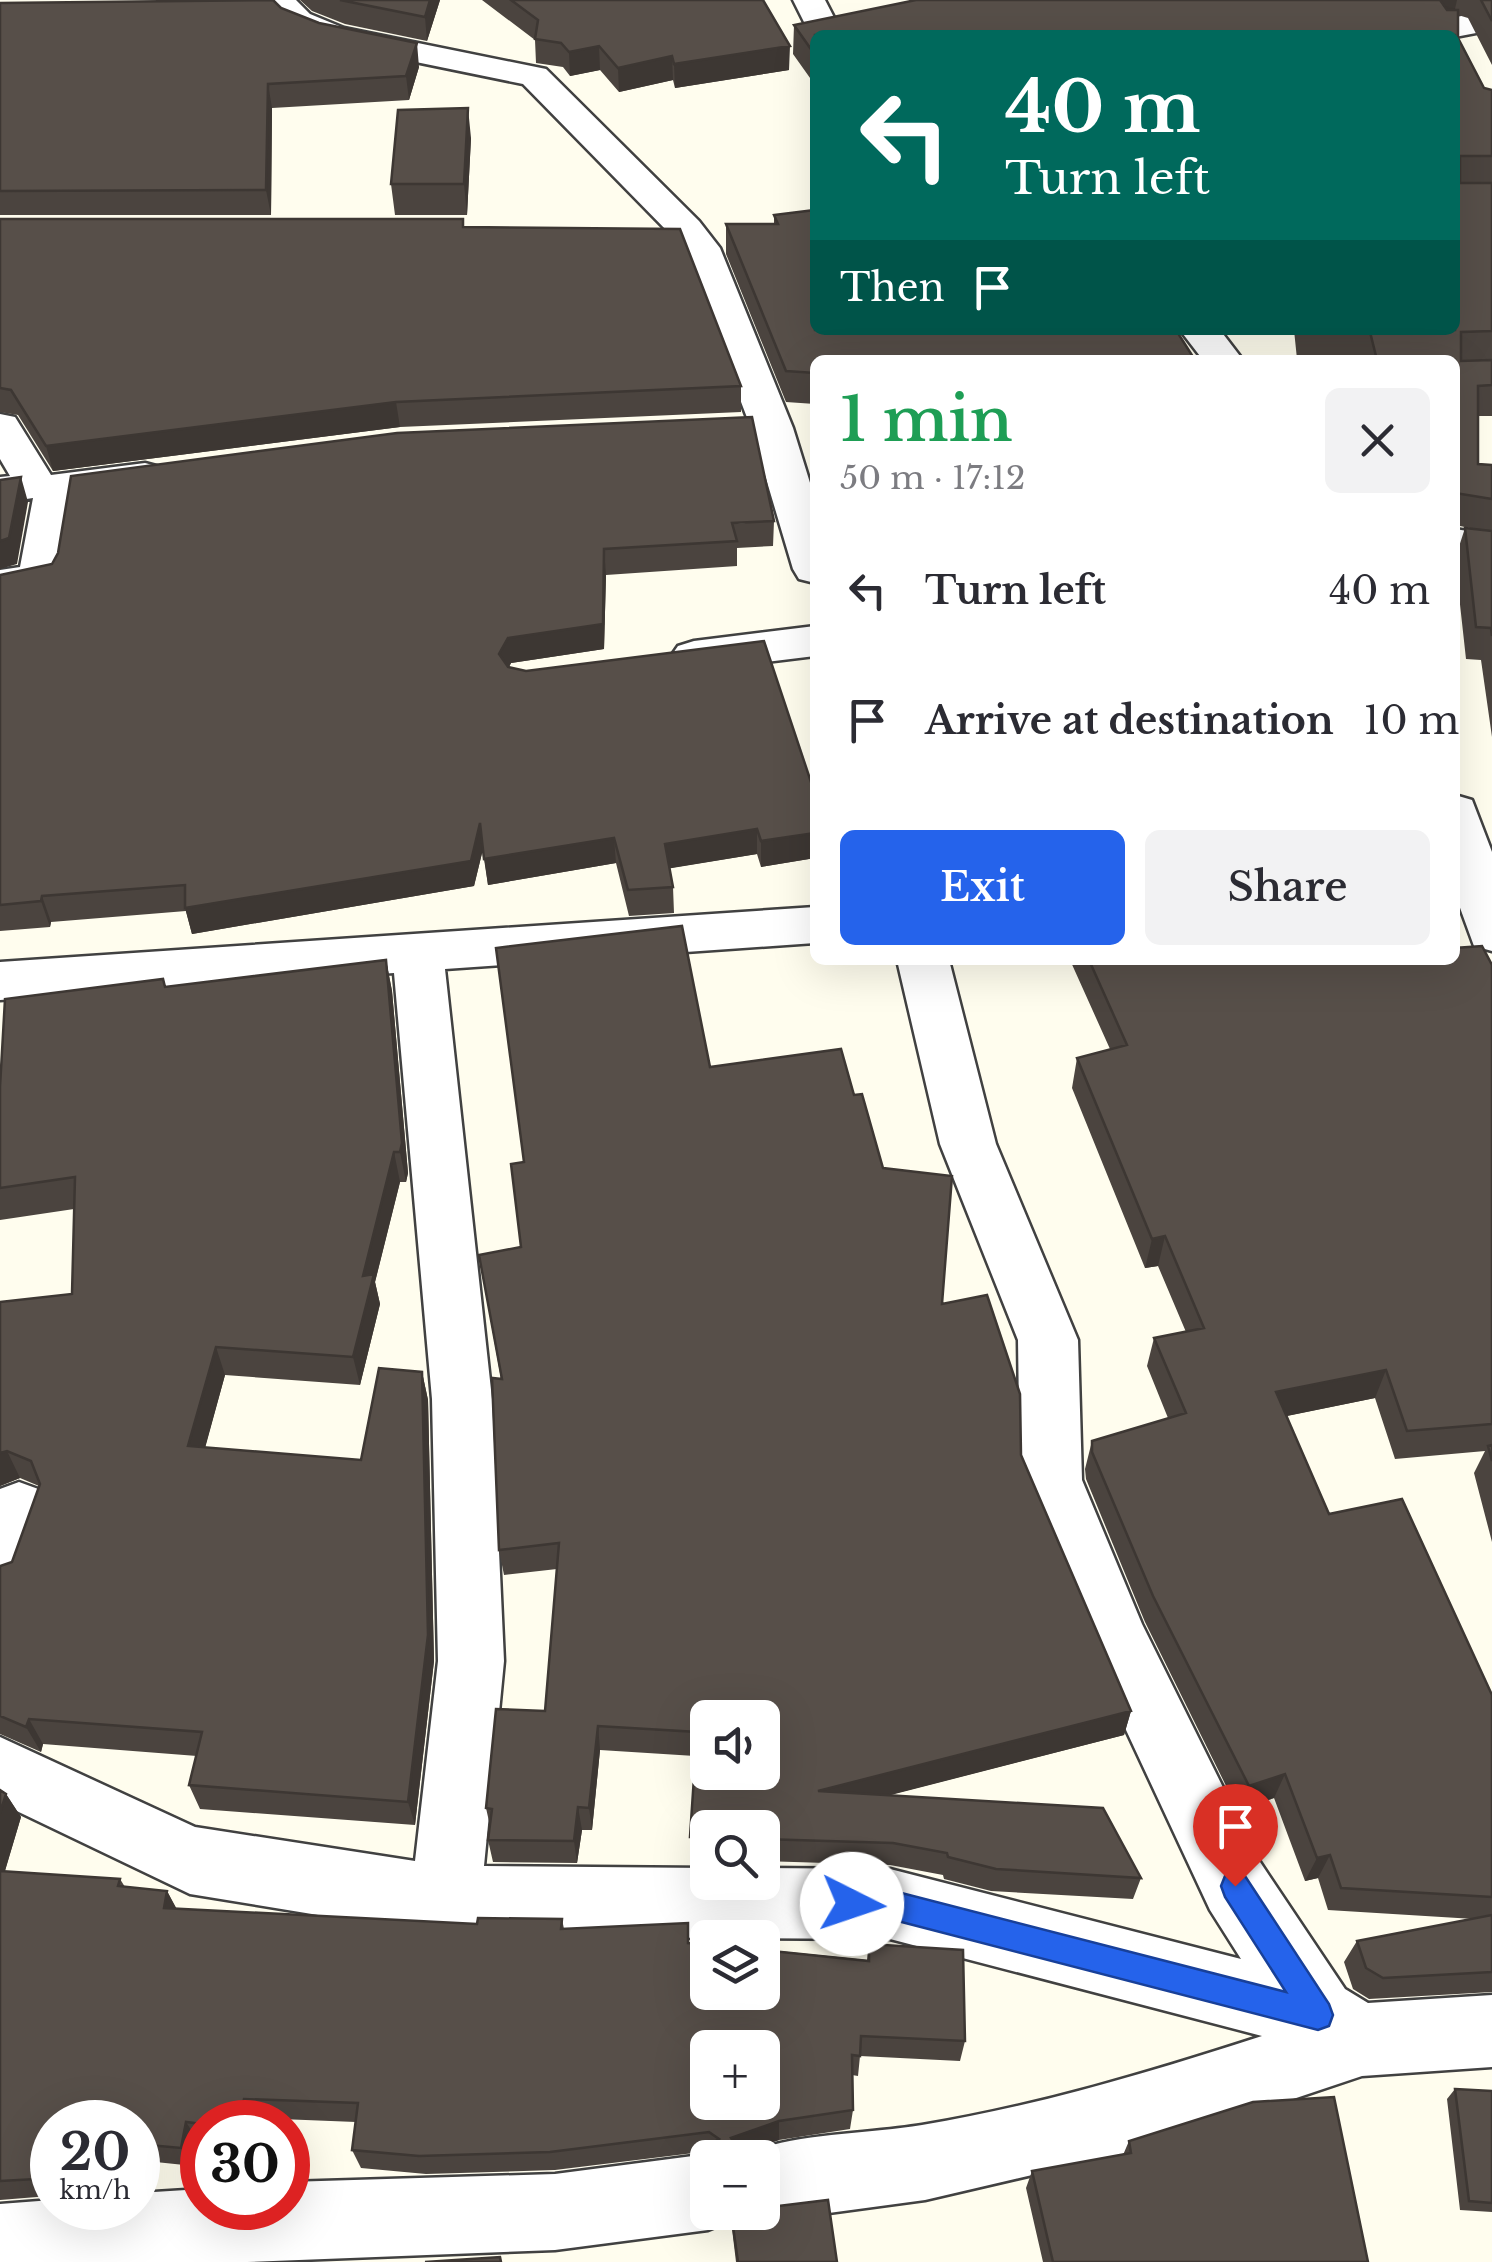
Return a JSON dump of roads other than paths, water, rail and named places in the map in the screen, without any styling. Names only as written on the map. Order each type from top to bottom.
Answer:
[{"type":"street","points":[[809,0],[824,30]]},
{"type":"street","points":[[270,7],[335,36],[534,76],[686,229],[702,248],[753,429],[810,558]]},
{"type":"street","points":[[1438,30],[1492,20]]},
{"type":"street","points":[[1460,41],[1469,60]]},
{"type":"street","points":[[646,229],[686,229]]},
{"type":"street","points":[[1204,335],[1219,355]]},
{"type":"street","points":[[753,429],[810,424]]},
{"type":"street","points":[[0,426],[31,488],[40,578],[0,584]]},
{"type":"street","points":[[31,488],[190,470]]},
{"type":"street","points":[[1460,543],[1492,548]]},
{"type":"street","points":[[643,663],[810,642]]},
{"type":"street","points":[[1460,828],[1492,933]]},
{"type":"street","points":[[0,981],[810,924]]},
{"type":"street","points":[[418,953],[462,1399],[471,1643],[446,1901]]},
{"type":"street","points":[[924,965],[968,1144],[1048,1340],[1051,1480],[1115,1636],[1235,1886],[1340,2027]]},
{"type":"street","points":[[0,1768],[190,1860],[446,1901],[890,1904],[1340,2027],[1492,2031]]},
{"type":"street","points":[[780,2182],[924,2162],[1144,2112],[1340,2027]]},
{"type":"street","points":[[0,2242],[311,2240],[690,2194]]}]
